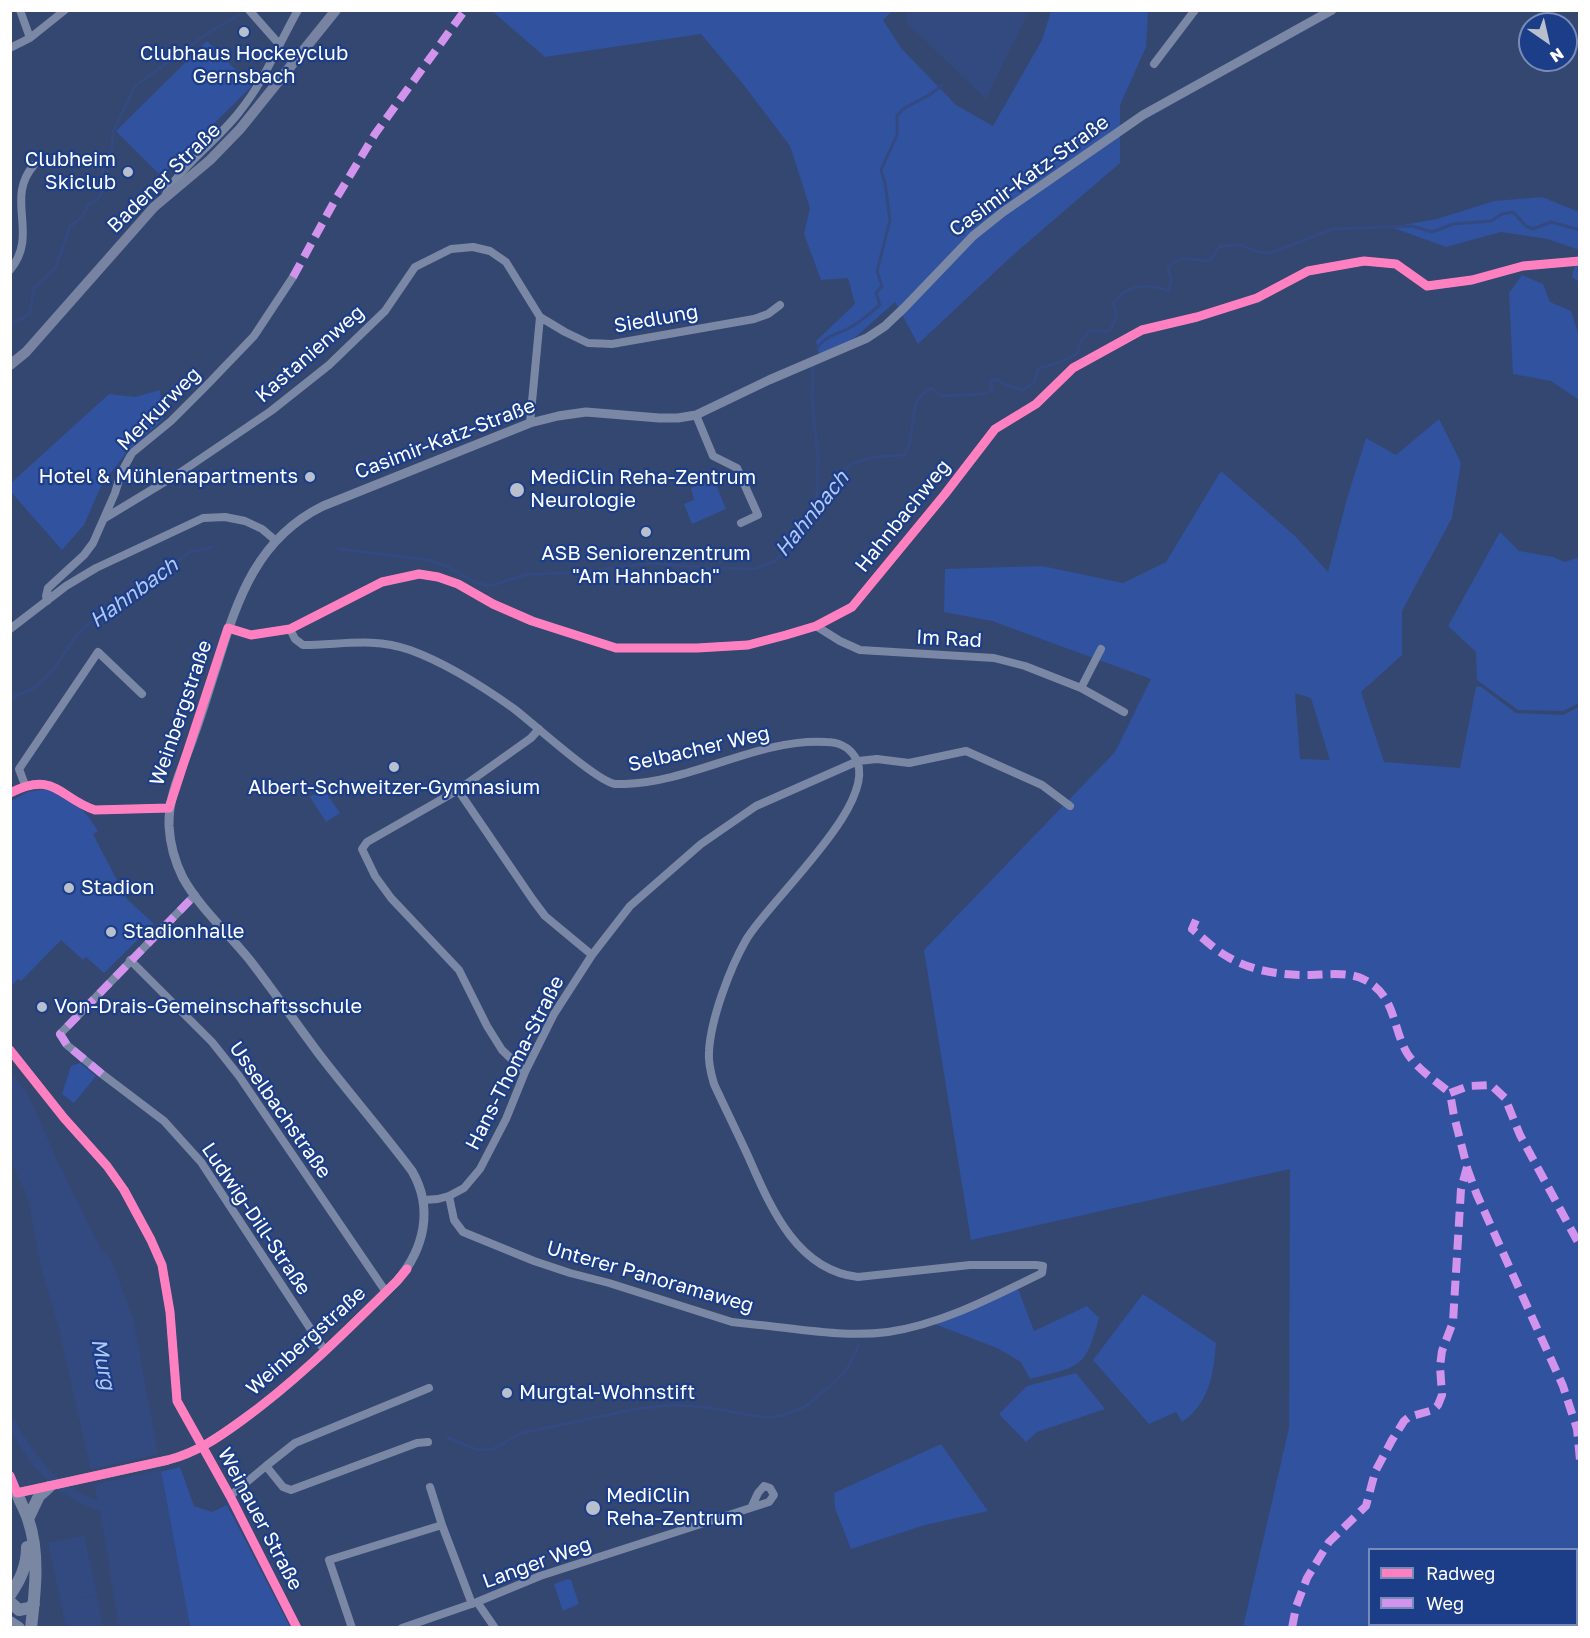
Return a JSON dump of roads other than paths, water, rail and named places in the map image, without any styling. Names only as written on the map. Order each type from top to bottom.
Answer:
[{"type":"main road","name":"Badener Straße","points":[[10,365],[26,352],[164,198],[210,160],[240,129],[336,10]]},
{"type":"main road","points":[[28,1519],[39,1496],[49,1487]]},
{"type":"main road","points":[[17,1493],[28,1519],[35,1562],[31,1628]]},
{"type":"main road","points":[[10,1595],[22,1574],[27,1555],[22,1507]]},
{"type":"main road","points":[[10,1602],[19,1610],[29,1608],[34,1604]]},
{"type":"main road","points":[[10,1622],[19,1628]]},
{"type":"street","points":[[20,10],[30,38]]},
{"type":"street","points":[[10,48],[30,38],[53,14],[65,10]]},
{"type":"street","points":[[249,10],[279,44]]},
{"type":"street","points":[[164,198],[172,182],[223,131],[250,99],[266,74],[298,10]]},
{"type":"street","points":[[1154,64],[1195,10]]},
{"type":"street","name":"Casimir-Katz-Straße","points":[[317,509],[530,423],[558,416],[586,412],[659,418],[696,415],[867,338],[885,326],[973,236],[1003,212],[1143,116],[1332,10]]},
{"type":"street","points":[[10,270],[20,254],[24,241],[21,196],[26,174],[33,165]]},
{"type":"street","name":"Kastanienweg","points":[[105,518],[181,472],[271,411],[329,365],[385,311],[415,267],[451,249],[473,247],[490,251],[506,262],[540,317]]},
{"type":"street","name":"Hahnbachweg","points":[[228,628],[251,634],[290,629],[382,582],[419,574],[438,577],[458,584],[493,604],[532,621],[616,648],[697,648],[748,645],[816,626],[852,607],[938,503],[995,429],[1036,404],[1072,368],[1142,330],[1197,317],[1257,298],[1308,271],[1364,261],[1396,264],[1427,286],[1472,280],[1523,266],[1580,261]]},
{"type":"street","name":"Merkurweg","points":[[47,601],[48,588],[84,555],[93,543],[105,518],[121,473],[132,453],[171,421],[254,336],[293,277]]},
{"type":"street","name":"Siedlung","points":[[540,317],[588,343],[612,344],[754,319],[768,314],[780,305]]},
{"type":"street","points":[[530,423],[540,317]]},
{"type":"street","points":[[696,415],[713,456],[737,468],[758,515],[741,523]]},
{"type":"street","name":"Weinbergstraße","points":[[17,1493],[184,1456],[201,1447],[262,1406],[326,1351],[407,1269],[416,1251],[424,1222],[424,1200],[419,1183],[412,1171],[248,958],[195,895],[175,859],[169,828],[169,808],[228,628],[246,582],[275,540],[296,522],[317,509]]},
{"type":"street","points":[[10,628],[66,586],[96,568],[203,518],[225,517],[245,521],[262,529],[275,540]]},
{"type":"street","name":"Im Rad","points":[[816,626],[860,650],[994,658],[1025,666],[1081,688],[1124,712]]},
{"type":"street","name":"Selbacher Weg","points":[[290,629],[295,639],[303,645],[369,641],[411,650],[485,690],[597,775],[615,784],[664,779],[748,754],[810,742],[838,744],[848,748],[858,761]]},
{"type":"street","points":[[1081,688],[1101,649]]},
{"type":"street","points":[[25,785],[19,769],[98,652],[142,694]]},
{"type":"street","points":[[525,1072],[502,1050],[487,1026],[459,970],[391,898],[375,876],[362,849],[367,842],[458,790],[531,738],[539,729]]},
{"type":"street","points":[[858,761],[877,759],[909,763],[966,751],[1042,785],[1070,806]]},
{"type":"street","name":"Hans-Thoma-Straße","points":[[424,1200],[449,1196],[464,1188],[480,1169],[506,1119],[525,1072],[554,1014],[592,955],[630,906],[709,838],[756,806],[858,761]]},
{"type":"street","name":"Unterer Panoramaweg","points":[[449,1196],[457,1226],[463,1232],[570,1273],[732,1322],[835,1332],[886,1332],[929,1322],[965,1309],[1042,1273],[1043,1266],[1036,1265],[970,1265],[858,1277],[846,1275],[813,1260],[776,1215],[714,1084],[709,1063],[709,1050],[727,980],[736,959],[762,916],[829,839],[847,810],[858,782],[860,772],[858,761]]},
{"type":"street","points":[[10,793],[25,785],[38,783],[64,791],[84,806],[96,810],[169,808]]},
{"type":"street","points":[[458,790],[533,900],[546,916],[592,955]]},
{"type":"street","points":[[130,960],[195,895]]},
{"type":"street","name":"Ludwig-Dill-Straße","points":[[130,960],[60,1034],[67,1045],[164,1121],[201,1162],[326,1351]]},
{"type":"street","name":"Usselbachstraße","points":[[130,960],[212,1042],[239,1076],[386,1292]]},
{"type":"street","name":"Weinauer Straße","points":[[10,1050],[64,1118],[107,1166],[124,1190],[151,1240],[162,1265],[170,1312],[177,1401],[230,1496],[297,1628]]},
{"type":"street","name":"Weinauer Straße","points":[[230,1496],[295,1443],[429,1388]]},
{"type":"street","points":[[267,1466],[283,1487],[291,1490],[417,1443],[429,1443]]},
{"type":"street","points":[[10,1476],[17,1493]]},
{"type":"street","points":[[430,1487],[442,1525],[475,1603],[495,1628]]},
{"type":"street","name":"Langer Weg","points":[[402,1628],[475,1603],[540,1576],[752,1506]]},
{"type":"street","points":[[352,1628],[329,1560],[442,1525]]},
{"type":"water","points":[[909,11],[1029,11],[986,99],[906,22]]},
{"type":"water","name":"Murg","points":[[10,1073],[27,1092],[100,1247],[110,1256],[133,1318],[190,1627],[119,1627],[99,1506],[57,1322],[40,1263],[27,1195],[11,1162]]},
{"type":"water","points":[[84,1535],[97,1594],[72,1600],[97,1595],[103,1627],[66,1627],[48,1543]]},
{"type":"waterway","points":[[10,322],[20,320],[30,313],[34,288],[55,268],[70,227],[84,214],[88,205],[101,195],[103,164],[112,149],[113,132],[135,86],[211,31],[239,15]]},
{"type":"waterway","points":[[817,349],[826,339],[853,326],[880,305],[876,293],[882,286],[877,271],[890,220],[881,170],[897,135],[897,116],[903,109],[931,94],[942,85]]},
{"type":"waterway","name":"Hahnbach","points":[[339,549],[428,560],[446,566],[477,583],[490,586],[528,574],[578,573],[651,563],[754,569],[773,562],[801,535],[826,502],[844,469],[856,462],[876,457],[904,455],[911,438],[918,401],[931,388],[941,396],[985,394],[993,390],[990,381],[997,379],[1003,384],[1024,390],[1034,382],[1039,368],[1058,363],[1077,354],[1081,341],[1090,331],[1110,331],[1117,315],[1113,304],[1124,292],[1145,286],[1169,291],[1171,278],[1168,268],[1177,260],[1186,258],[1206,261],[1212,258],[1220,246],[1240,245],[1259,252],[1271,253],[1333,229],[1412,226],[1432,232],[1453,224],[1491,221],[1502,214],[1513,212],[1526,226],[1533,229],[1551,222],[1580,230]]},
{"type":"waterway","points":[[813,366],[812,397],[818,459],[816,514]]},
{"type":"waterway","name":"Hahnbach","points":[[10,698],[33,689],[52,671],[77,635],[88,624],[115,606],[125,595],[190,552],[212,547]]},
{"type":"waterway","points":[[447,1437],[477,1450],[493,1449],[522,1433],[636,1409],[671,1405],[705,1407],[767,1418],[783,1415],[803,1408],[836,1381],[849,1366],[859,1344]]},
{"type":"waterway","points":[[10,1421],[29,1452],[50,1476],[75,1495],[108,1509]]},
{"type":"place","name":"Clubhaus Hockeyclub Gernsbach","points":[[244,32]]},
{"type":"place","name":"Clubheim Skiclub","points":[[128,172]]},
{"type":"place","name":"Hotel & Mühlenapartments","points":[[310,477]]},
{"type":"place","name":"MediClin Reha-Zentrum Neurologie","points":[[517,490]]},
{"type":"place","name":"ASB Seniorenzentrum \"Am Hahnbach\"","points":[[646,532]]},
{"type":"place","name":"Albert-Schweitzer-Gymnasium","points":[[394,767]]},
{"type":"place","name":"Stadion","points":[[69,888]]},
{"type":"place","name":"Stadionhalle","points":[[111,932]]},
{"type":"place","name":"Von-Drais-Gemeinschaftsschule","points":[[42,1007]]},
{"type":"place","name":"Murgtal-Wohnstift","points":[[507,1393]]},
{"type":"place","name":"MediClin Reha-Zentrum","points":[[593,1508]]}]
